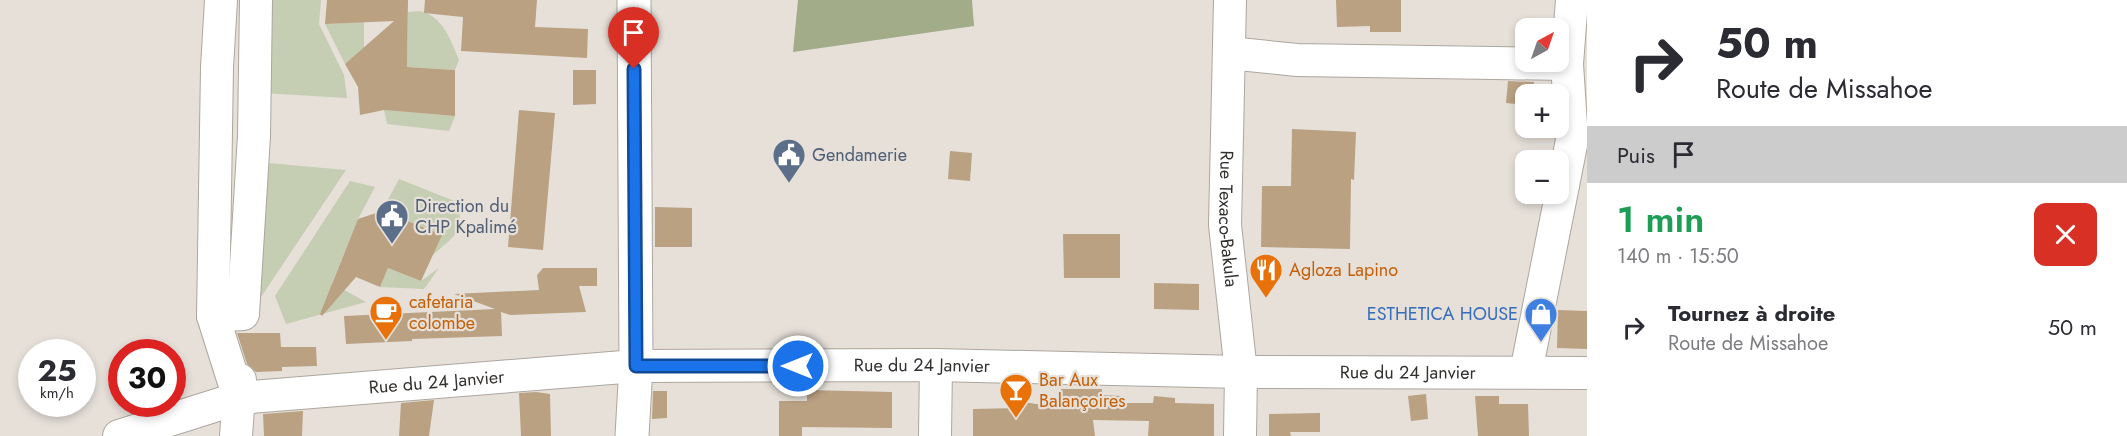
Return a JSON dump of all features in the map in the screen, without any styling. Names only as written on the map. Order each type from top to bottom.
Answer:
[{"type":"main road","points":[[632,436],[636,366],[634,0]]},
{"type":"street","points":[[221,0],[217,68],[228,315],[239,398],[236,436]]},
{"type":"street","points":[[228,315],[254,136],[256,0]]},
{"type":"street","name":"Rue Texaco-Bakula","points":[[1230,0],[1226,225],[1241,372],[1240,436]]},
{"type":"street","points":[[1569,38],[1572,0]]},
{"type":"street","points":[[1229,53],[1297,60],[1515,63]]},
{"type":"street","points":[[1526,372],[1572,140],[1568,72]]},
{"type":"street","points":[[934,436],[936,365]]},
{"type":"street","name":"Rue du 24 Janvier","points":[[119,436],[239,398],[636,366],[936,365],[1241,372],[1587,373]]},
{"type":"green space","points":[[247,0],[321,0],[319,24],[344,75],[347,98],[246,92]]},
{"type":"green space","points":[[798,0],[972,0],[974,26],[793,52]]},
{"type":"green space","points":[[420,11],[435,18],[445,30],[459,60],[455,70],[407,67],[408,12]]},
{"type":"green space","points":[[364,22],[364,48],[345,64],[325,24]]},
{"type":"green space","points":[[384,110],[455,116],[449,131],[387,124]]},
{"type":"green space","points":[[257,162],[346,170],[253,309]]},
{"type":"green space","points":[[399,179],[457,202],[459,227],[452,238],[433,255],[382,211]]},
{"type":"green space","points":[[350,181],[375,187],[358,219],[332,283],[366,302],[286,324],[275,296]]},
{"type":"green space","points":[[388,268],[421,281],[439,268],[424,289],[380,287]]},
{"type":"building","points":[[327,0],[408,0],[407,67],[455,70],[455,116],[384,110],[360,115],[358,87],[345,64],[394,21],[325,24]]},
{"type":"building","points":[[425,0],[537,0],[535,27],[588,29],[587,58],[461,51],[463,17],[424,13]]},
{"type":"building","points":[[1336,0],[1401,0],[1401,32],[1370,32],[1370,26],[1337,27]]},
{"type":"building","points":[[573,70],[596,70],[596,104],[573,105]]},
{"type":"building","points":[[1508,81],[1534,82],[1534,84],[1515,84],[1515,104],[1506,103]]},
{"type":"building","points":[[519,110],[555,113],[543,250],[508,247]]},
{"type":"building","points":[[1292,129],[1356,132],[1354,180],[1351,179],[1350,249],[1261,247],[1262,186],[1291,186]]},
{"type":"building","points":[[950,151],[972,153],[970,181],[948,179]]},
{"type":"building","points":[[655,207],[692,208],[692,247],[655,247]]},
{"type":"building","name":"Direction du CHP Kpalimé","points":[[382,211],[442,235],[421,281],[388,268],[380,287],[356,277],[322,316],[320,314],[358,219]]},
{"type":"building","points":[[1063,234],[1120,234],[1120,278],[1064,278]]},
{"type":"building","points":[[543,268],[597,268],[597,286],[579,286],[586,312],[510,315],[501,312],[502,336],[346,344],[344,316],[495,309],[454,294],[539,290],[537,275]]},
{"type":"building","points":[[1154,283],[1199,284],[1199,310],[1154,309]]},
{"type":"building","points":[[1558,310],[1587,311],[1587,349],[1557,348]]},
{"type":"building","points":[[237,333],[280,333],[281,347],[316,347],[317,366],[282,367],[282,371],[256,372],[247,364]]},
{"type":"building","points":[[1061,389],[1102,389],[1102,395],[1122,396],[1122,403],[1153,403],[1154,396],[1175,398],[1175,403],[1214,404],[1214,436],[1148,436],[1149,421],[1093,420],[1095,436],[973,436],[973,409],[1023,408],[1024,402],[1060,408]]},
{"type":"building","points":[[807,390],[892,392],[892,428],[802,427],[802,436],[779,436],[779,401],[807,401]]},
{"type":"building","points":[[653,391],[667,391],[667,418],[652,419]]},
{"type":"building","points":[[519,393],[550,394],[551,436],[521,436]]},
{"type":"building","points":[[1426,394],[1428,419],[1411,421],[1408,396]]},
{"type":"building","points":[[1475,396],[1499,396],[1499,404],[1528,404],[1529,436],[1478,436]]},
{"type":"building","points":[[434,400],[429,436],[399,436],[401,403]]},
{"type":"building","points":[[303,411],[302,436],[264,436],[263,414]]},
{"type":"building","points":[[1320,413],[1320,432],[1290,432],[1291,436],[1269,436],[1269,414]]},
{"type":"place","name":"Gendamerie","points":[[789,184]]},
{"type":"place","name":"Direction du CHP Kpalimé","points":[[392,245]]},
{"type":"place","name":"Agloza Lapino","points":[[1266,299]]},
{"type":"place","name":"cafetaria colombe","points":[[386,341]]},
{"type":"place","name":"ESTHETICA HOUSE","points":[[1541,343]]},
{"type":"place","name":"Bar Aux Balançoires","points":[[1016,419]]},
{"type":"route","points":[[634,69],[636,366],[798,366]]}]
